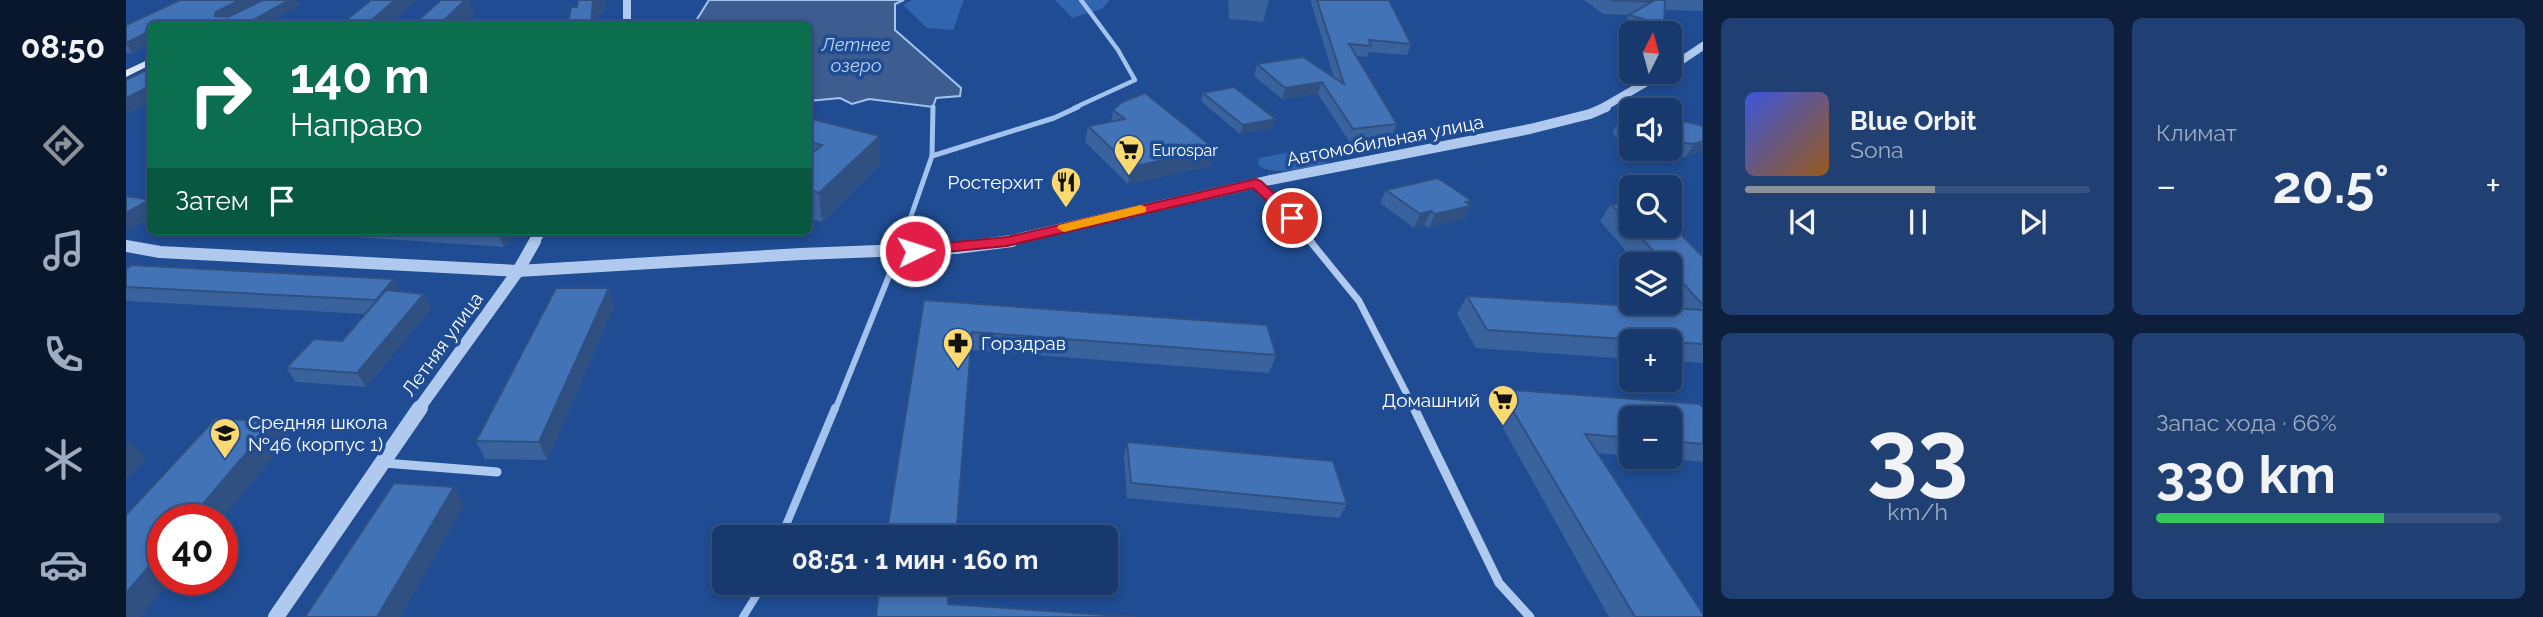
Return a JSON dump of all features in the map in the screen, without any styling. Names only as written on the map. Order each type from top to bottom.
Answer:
[{"type":"main road","points":[[126,74],[147,64]]},
{"type":"street","points":[[627,0],[627,21]]},
{"type":"street","points":[[1682,60],[1703,46]]},
{"type":"street","name":"Автомобильная улица","points":[[126,246],[173,253],[518,271],[801,254],[915,251],[1007,242],[1256,183],[1530,129],[1590,114],[1645,84]]},
{"type":"street","points":[[1256,183],[1292,218],[1359,301],[1440,458],[1499,583],[1530,617]]},
{"type":"street","name":"Летняя улица","points":[[276,617],[380,463],[518,271],[539,235]]},
{"type":"street","points":[[380,463],[497,472]]},
{"type":"shaded area","points":[[912,0],[964,0],[953,30],[927,28],[903,5]]},
{"type":"shaded area","points":[[1055,0],[1110,0],[1102,9],[1072,18]]},
{"type":"shaded area","points":[[1316,147],[1330,148],[1340,157],[1311,167],[1286,171],[1265,169],[1258,165],[1259,158]]},
{"type":"water","name":"Летнее озеро","points":[[709,0],[904,0],[895,4],[895,30],[961,88],[960,96],[936,98],[933,107],[869,99],[852,104],[840,98],[812,101],[812,21],[696,21]]},
{"type":"building","points":[[180,0],[240,0],[216,12],[215,16],[228,17],[263,0],[289,0],[251,21],[147,21],[147,32],[126,43],[126,25]]},
{"type":"building","points":[[371,0],[395,0],[370,21],[345,21]]},
{"type":"building","points":[[441,0],[465,0],[443,21],[417,21]]},
{"type":"building","points":[[578,0],[601,0],[593,1],[591,21],[569,21],[571,7],[577,7]]},
{"type":"building","points":[[1317,0],[1389,0],[1411,44],[1369,40],[1371,46],[1349,44],[1397,124],[1353,129],[1322,82],[1285,88],[1257,64],[1303,57],[1344,84]]},
{"type":"building","points":[[1610,0],[1655,0],[1651,2]]},
{"type":"building","points":[[1655,0],[1665,0],[1664,21],[1650,21],[1629,15]]},
{"type":"building","points":[[147,70],[147,88],[126,98],[126,80]]},
{"type":"building","points":[[1234,87],[1276,119],[1243,125],[1203,93]]},
{"type":"building","points":[[1145,93],[1215,149],[1131,167],[1088,126],[1125,119],[1113,110],[1122,102]]},
{"type":"building","points":[[812,119],[880,136],[819,193],[812,190],[812,153],[822,145],[812,143]]},
{"type":"building","points":[[1682,121],[1703,127],[1703,141],[1694,144],[1682,143]]},
{"type":"building","points":[[1438,178],[1472,201],[1466,202],[1471,206],[1435,214],[1431,211],[1420,214],[1386,190]]},
{"type":"building","points":[[126,196],[147,200],[147,202],[126,213]]},
{"type":"building","points":[[1611,204],[1619,204],[1619,213]]},
{"type":"building","points":[[1682,235],[1703,257],[1703,305],[1682,282],[1682,252],[1654,252],[1642,238],[1682,238]]},
{"type":"building","points":[[131,265],[394,279],[376,300],[126,287],[126,269]]},
{"type":"building","points":[[556,288],[609,288],[539,442],[476,441]]},
{"type":"building","points":[[386,290],[424,294],[357,373],[286,368],[314,339],[342,341]]},
{"type":"building","points":[[1467,296],[1619,305],[1619,315],[1682,315],[1682,309],[1703,310],[1703,344],[1682,343],[1682,329],[1619,329],[1619,339],[1487,330]]},
{"type":"building","points":[[924,300],[1267,325],[1276,355],[972,332],[957,525],[888,525]]},
{"type":"building","points":[[1500,389],[1700,404],[1703,408],[1703,444],[1682,442],[1682,406],[1619,406],[1619,437],[1585,434],[1703,614],[1703,617],[1635,617]]},
{"type":"building","points":[[216,418],[273,422],[203,504],[147,504],[147,569],[126,593],[126,515]]},
{"type":"building","points":[[1127,442],[1333,461],[1347,504],[1131,483]]},
{"type":"building","points":[[394,483],[454,487],[377,617],[305,617]]},
{"type":"building","points":[[879,595],[948,595],[948,604],[1135,617],[876,617]]},
{"type":"waterway","points":[[1074,108],[1135,80],[1118,50],[1081,0]]},
{"type":"waterway","points":[[932,156],[933,107]]},
{"type":"waterway","points":[[932,156],[1054,118],[1078,107]]},
{"type":"waterway","points":[[902,242],[932,156]]},
{"type":"waterway","points":[[835,410],[903,241]]},
{"type":"waterway","points":[[786,525],[835,408]]},
{"type":"waterway","points":[[743,617],[757,595]]},
{"type":"slow traffic","points":[[1064,228],[1141,209]]},
{"type":"place","name":"Eurospar","points":[[1129,177]]},
{"type":"place","name":"Ростерхит","points":[[1066,209]]},
{"type":"place","name":"Горздрав","points":[[958,370]]},
{"type":"place","name":"Домашний","points":[[1503,427]]},
{"type":"place","name":"Средняя школа №46 (корпус 1)","points":[[225,460]]},
{"type":"route","points":[[915,251],[1007,242],[1256,183],[1292,218]]}]
